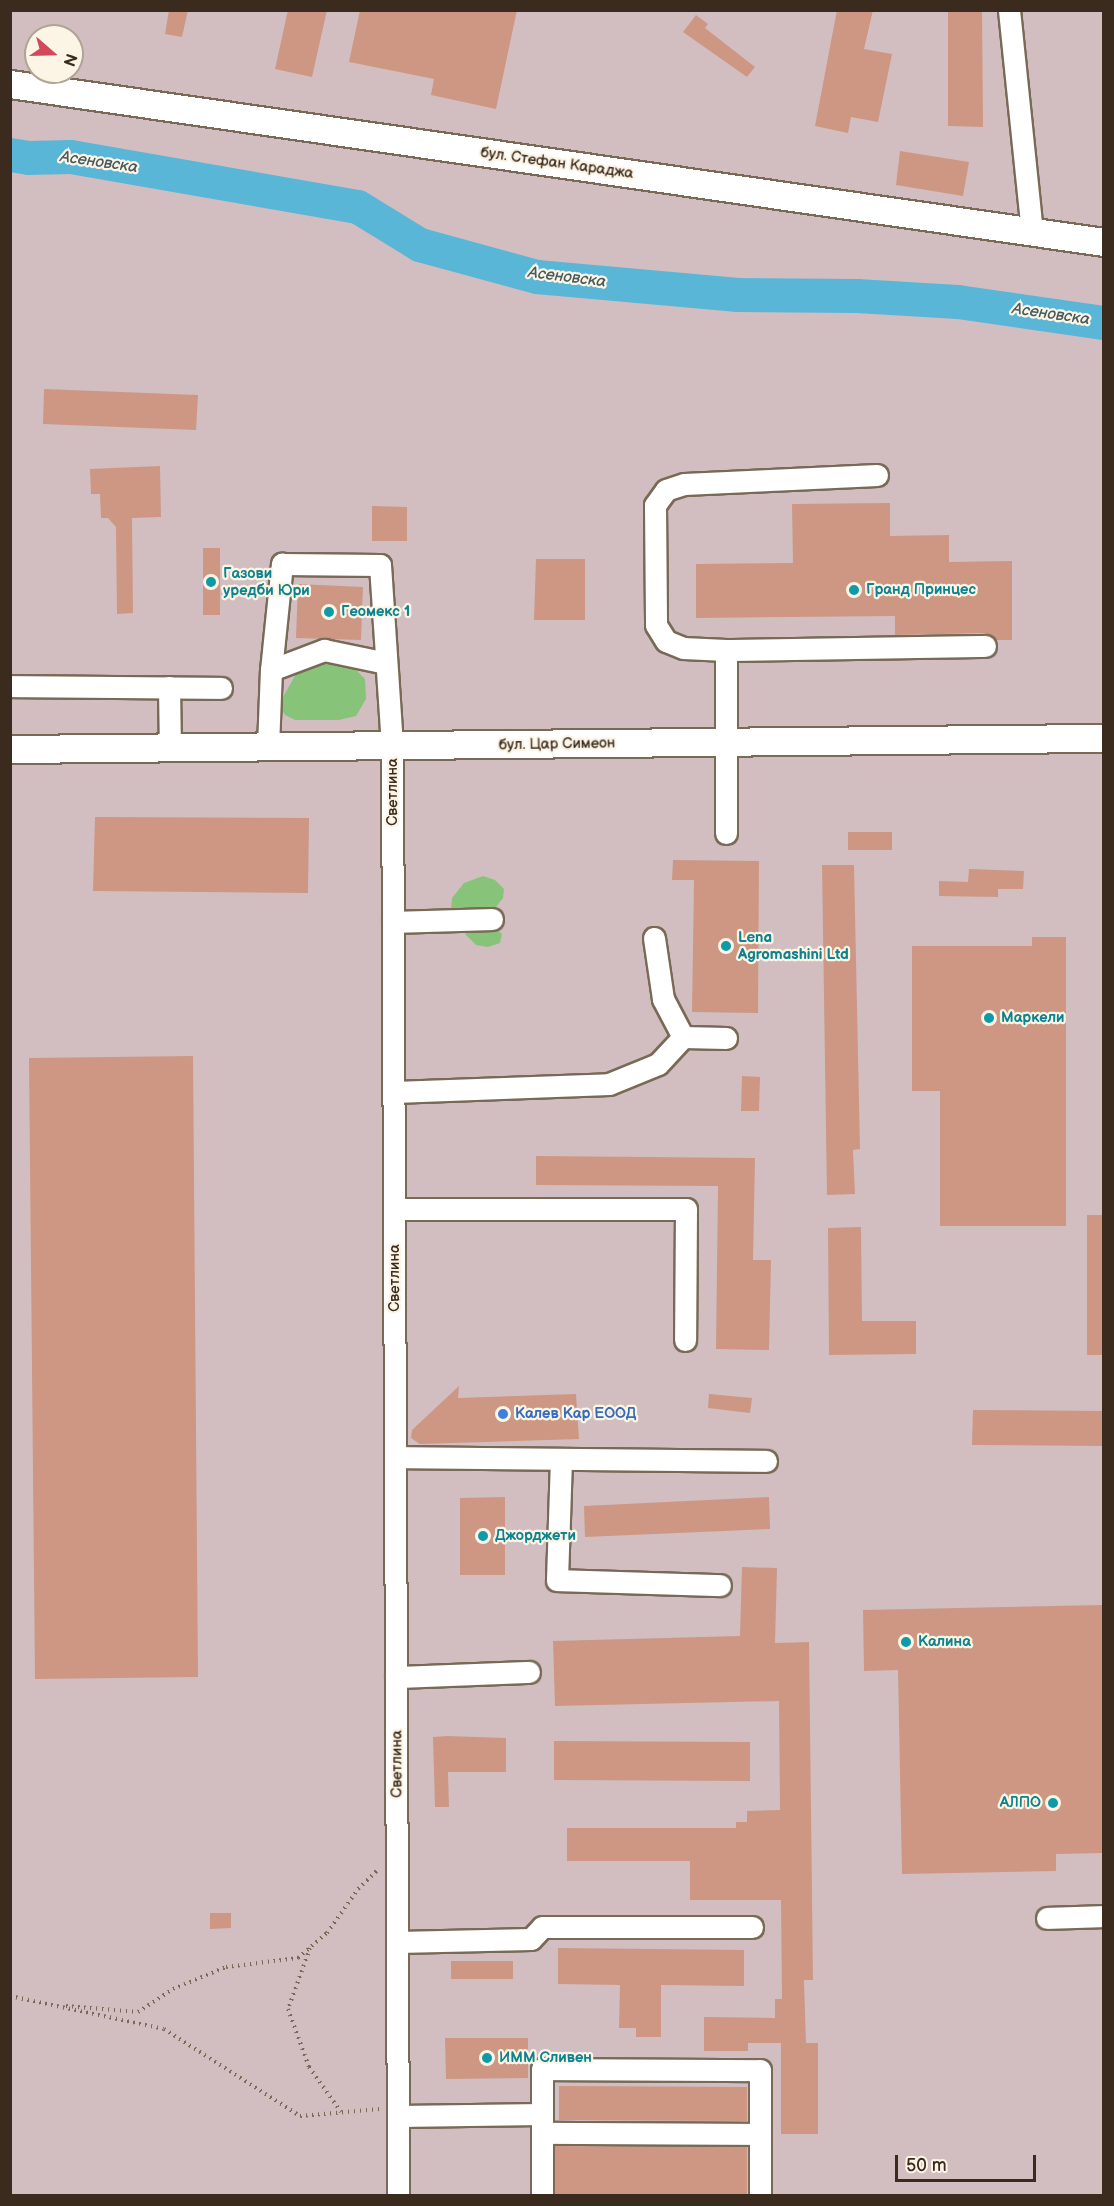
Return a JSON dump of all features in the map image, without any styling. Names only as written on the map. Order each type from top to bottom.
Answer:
[{"type":"main road","name":"бул. Стефан Караджа","points":[[10,84],[1104,242]]},
{"type":"main road","name":"бул. Цар Симеон","points":[[10,749],[1104,738]]},
{"type":"street","points":[[1009,10],[1032,232]]},
{"type":"street","points":[[877,476],[684,484],[666,490],[656,504],[656,626],[666,641],[683,648],[726,650],[985,646]]},
{"type":"street","name":"Светлина","points":[[271,670],[282,564],[380,565],[393,745],[398,2196]]},
{"type":"street","points":[[268,747],[271,670],[324,650],[386,663]]},
{"type":"street","points":[[726,650],[724,742],[726,833]]},
{"type":"street","points":[[10,686],[221,688]]},
{"type":"street","points":[[169,687],[170,748]]},
{"type":"street","points":[[393,922],[492,919]]},
{"type":"street","points":[[654,938],[663,999],[683,1036]]},
{"type":"street","points":[[394,1092],[609,1084],[658,1064],[683,1036]]},
{"type":"street","points":[[683,1036],[726,1038]]},
{"type":"street","points":[[394,1209],[686,1209],[685,1340]]},
{"type":"street","points":[[395,1457],[766,1461]]},
{"type":"street","points":[[561,1459],[557,1580],[720,1585]]},
{"type":"street","points":[[396,1677],[530,1672]]},
{"type":"street","points":[[1047,1918],[1104,1916]]},
{"type":"street","points":[[397,1942],[531,1939],[542,1927],[752,1927]]},
{"type":"street","points":[[542,2196],[542,2069],[760,2070],[759,2196]]},
{"type":"street","points":[[398,2112],[542,2123],[759,2134]]},
{"type":"path","points":[[47,2004],[138,2013],[173,1989],[226,1967],[298,1958],[327,1933],[358,1889],[397,1853]]},
{"type":"path","points":[[310,1947],[288,2009],[309,2067],[342,2112]]},
{"type":"path","points":[[10,1996],[164,2029],[300,2116],[342,2112],[398,2112]]},
{"type":"shaded area","points":[[11,11],[1103,11],[1103,2195],[11,2196]]},
{"type":"green space","points":[[334,662],[353,667],[365,679],[366,699],[356,716],[339,720],[295,720],[285,715],[279,704],[296,674],[309,664]]},
{"type":"green space","points":[[483,876],[495,880],[504,889],[503,898],[495,908],[451,911],[452,898],[464,883]]},
{"type":"green space","points":[[495,928],[502,934],[500,943],[488,947],[476,945],[465,934],[469,930]]},
{"type":"building","points":[[169,10],[188,10],[182,37],[165,34]]},
{"type":"building","points":[[288,10],[327,10],[312,77],[275,69]]},
{"type":"building","points":[[360,10],[517,10],[496,109],[431,95],[434,79],[349,62]]},
{"type":"building","points":[[837,10],[873,10],[864,49],[892,54],[878,122],[851,117],[848,133],[815,126]]},
{"type":"building","points":[[948,10],[982,10],[983,127],[948,126]]},
{"type":"building","points":[[696,15],[708,24],[705,28],[755,67],[747,77],[683,32]]},
{"type":"building","points":[[900,151],[969,162],[963,196],[896,185]]},
{"type":"building","points":[[44,389],[198,395],[196,430],[43,424]]},
{"type":"building","points":[[160,466],[161,517],[132,518],[133,613],[117,614],[116,527],[108,518],[101,518],[100,494],[91,494],[90,469]]},
{"type":"building","name":"Гранд Принцес","points":[[890,503],[890,536],[949,535],[949,562],[1012,561],[1012,640],[996,640],[985,633],[895,635],[895,616],[696,618],[696,564],[793,563],[792,504]]},
{"type":"building","points":[[372,506],[407,507],[407,541],[372,541]]},
{"type":"building","name":"Газови уредби Юри","points":[[203,548],[220,548],[220,615],[203,615]]},
{"type":"building","points":[[536,559],[585,559],[585,620],[534,620]]},
{"type":"building","name":"Геомекс 1","points":[[298,584],[363,587],[361,640],[296,638]]},
{"type":"building","points":[[95,817],[309,818],[308,893],[93,891]]},
{"type":"building","points":[[848,832],[892,832],[892,850],[848,850]]},
{"type":"building","name":"Lena Agromashini Ltd","points":[[673,860],[759,861],[758,1013],[692,1012],[694,880],[672,880]]},
{"type":"building","points":[[822,865],[854,865],[860,1149],[853,1150],[855,1194],[827,1195]]},
{"type":"building","points":[[969,869],[1024,871],[1023,889],[998,889],[998,897],[939,896],[939,881],[968,882]]},
{"type":"building","name":"Маркели","points":[[1032,937],[1066,937],[1066,1226],[940,1226],[940,1091],[912,1091],[912,946],[1032,946]]},
{"type":"building","points":[[193,1056],[198,1677],[35,1679],[29,1058]]},
{"type":"building","points":[[742,1076],[760,1077],[759,1111],[741,1111]]},
{"type":"building","points":[[536,1156],[755,1158],[753,1260],[771,1260],[769,1350],[716,1349],[718,1186],[536,1185]]},
{"type":"building","points":[[1087,1215],[1104,1215],[1104,1355],[1087,1355]]},
{"type":"building","points":[[861,1227],[862,1321],[916,1321],[916,1354],[829,1355],[828,1228]]},
{"type":"building","name":"Калев Кар ЕООД","points":[[459,1386],[458,1398],[576,1394],[579,1439],[420,1444],[411,1438],[412,1430]]},
{"type":"building","points":[[709,1394],[752,1398],[750,1413],[708,1408]]},
{"type":"building","points":[[973,1410],[1104,1411],[1104,1446],[972,1445]]},
{"type":"building","name":"Джорджети","points":[[505,1497],[505,1575],[460,1575],[460,1498]]},
{"type":"building","points":[[769,1497],[770,1529],[585,1537],[584,1506]]},
{"type":"building","points":[[742,1567],[777,1568],[775,1643],[809,1642],[813,1980],[804,1980],[806,2043],[818,2043],[818,2134],[781,2134],[781,2043],[748,2043],[748,2051],[704,2051],[704,2017],[775,2018],[775,1999],[782,1999],[781,1900],[690,1900],[690,1861],[567,1861],[567,1828],[736,1828],[736,1822],[747,1822],[747,1811],[780,1810],[779,1701],[555,1706],[553,1641],[740,1636]]},
{"type":"building","points":[[1103,1605],[1104,1853],[1056,1854],[1056,1871],[902,1874],[898,1670],[864,1671],[863,1610]]},
{"type":"building","points":[[433,1737],[506,1738],[506,1772],[448,1772],[449,1807],[435,1807]]},
{"type":"building","points":[[554,1741],[750,1742],[750,1781],[554,1780]]},
{"type":"building","points":[[210,1913],[231,1913],[231,1928],[210,1929]]},
{"type":"building","points":[[558,1948],[744,1950],[744,1986],[661,1985],[661,2037],[636,2037],[636,2028],[619,2028],[620,1985],[558,1984]]},
{"type":"building","points":[[451,1961],[513,1961],[513,1979],[451,1979]]},
{"type":"building","name":"ИММ Сливен","points":[[445,2038],[528,2038],[528,2078],[446,2079]]},
{"type":"building","points":[[559,2086],[747,2087],[747,2121],[559,2120]]},
{"type":"building","points":[[555,2146],[747,2147],[747,2196],[555,2196]]},
{"type":"waterway","name":"Асеновска","points":[[10,155],[28,158],[71,157],[358,207],[420,245],[537,277],[738,295],[857,296],[958,302],[1104,323]]},
{"type":"place","name":"Газови уредби Юри","points":[[211,582]]},
{"type":"place","name":"Гранд Принцес","points":[[854,590]]},
{"type":"place","name":"Геомекс 1","points":[[329,612]]},
{"type":"place","name":"Lena Agromashini Ltd","points":[[726,946]]},
{"type":"place","name":"Маркели","points":[[989,1018]]},
{"type":"place","name":"Калев Кар ЕООД","points":[[503,1414]]},
{"type":"place","name":"Джорджети","points":[[483,1536]]},
{"type":"place","name":"Калина","points":[[906,1642]]},
{"type":"place","name":"АЛПО","points":[[1053,1803]]},
{"type":"place","name":"ИММ Сливен","points":[[487,2058]]}]
